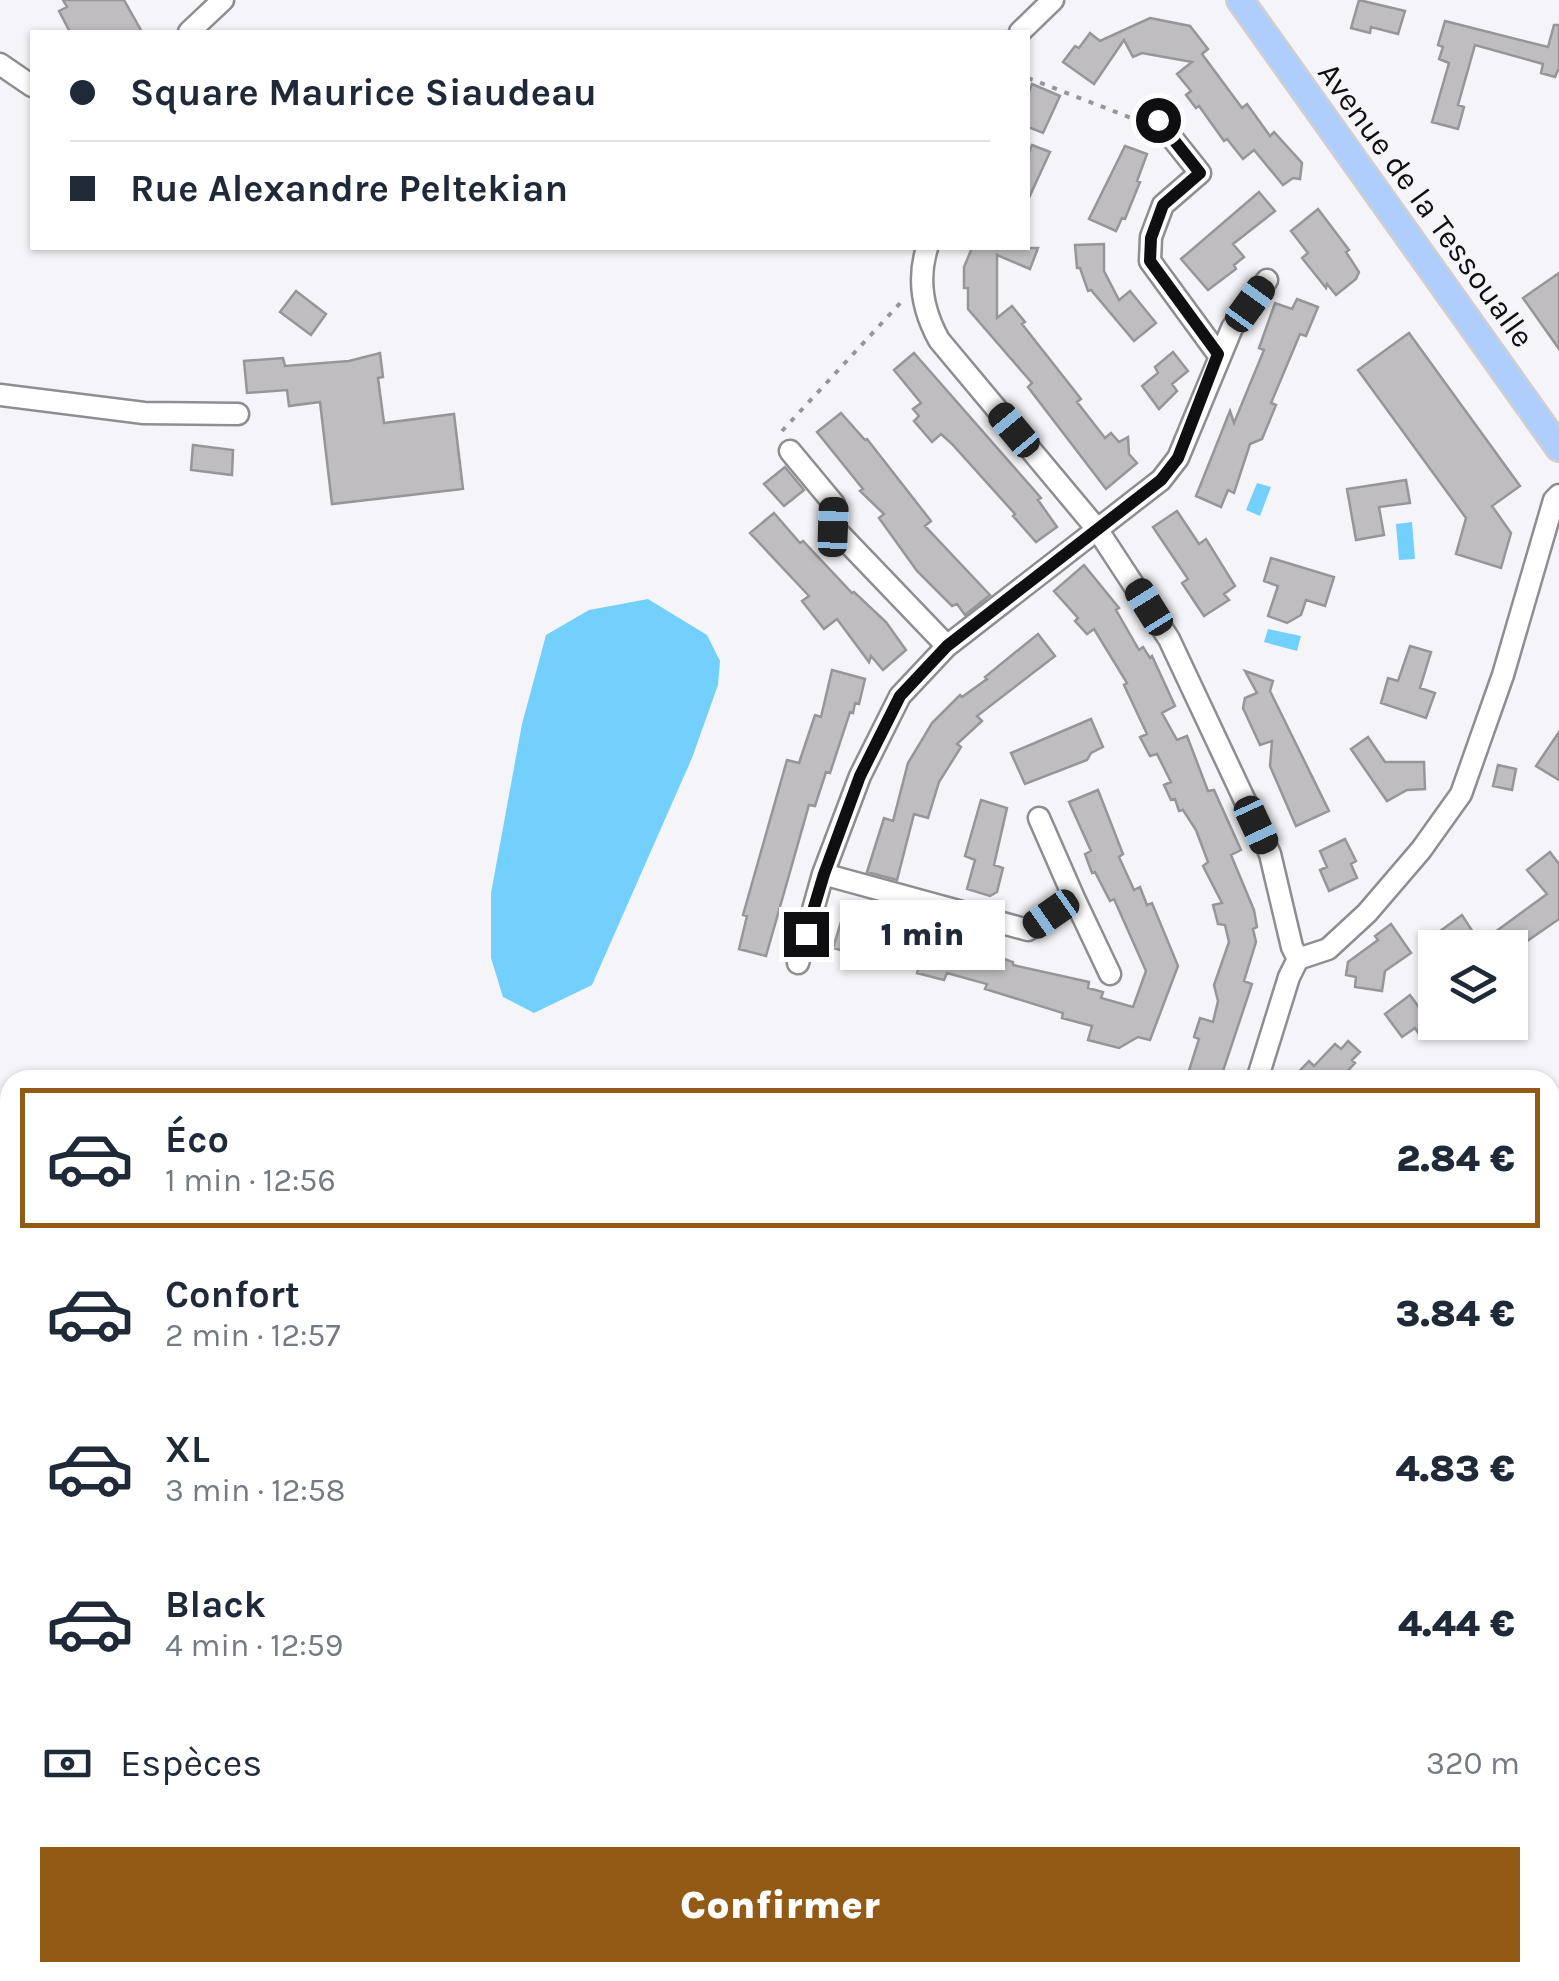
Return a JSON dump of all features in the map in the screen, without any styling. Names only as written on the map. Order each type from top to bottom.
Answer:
[{"type":"main road","name":"Avenue de la Tessoualle","points":[[1240,0],[1556,438]]},
{"type":"street","points":[[191,30],[223,0]]},
{"type":"street","points":[[1022,30],[1053,0]]},
{"type":"street","points":[[0,64],[30,85]]},
{"type":"street","points":[[1158,120],[1200,173],[1163,205],[1151,238],[1150,261],[1218,354]]},
{"type":"street","points":[[926,250],[921,281],[927,313],[940,340],[1097,529],[1169,639],[1270,854],[1298,959]]},
{"type":"street","points":[[798,963],[824,874],[860,776],[900,696],[947,646],[1161,480],[1178,458],[1218,354],[1267,280]]},
{"type":"street","points":[[0,395],[144,413],[238,414]]},
{"type":"street","points":[[790,452],[834,504],[833,527],[947,646]]},
{"type":"street","points":[[1260,1070],[1288,976],[1298,959],[1328,950],[1367,913],[1460,794],[1479,750],[1554,500],[1559,496]]},
{"type":"street","points":[[1039,818],[1110,974]]},
{"type":"street","points":[[824,874],[1028,930],[1074,898]]},
{"type":"path","points":[[1030,79],[1136,122],[1158,120]]},
{"type":"path","points":[[790,452],[772,442],[921,281]]},
{"type":"water","points":[[1257,483],[1271,487],[1260,516],[1246,510]]},
{"type":"water","points":[[1412,522],[1415,559],[1399,560],[1396,524]]},
{"type":"water","points":[[648,599],[707,635],[720,661],[718,685],[692,758],[592,985],[534,1013],[503,997],[491,958],[491,893],[522,724],[546,635],[589,610]]},
{"type":"water","points":[[1268,629],[1301,636],[1297,651],[1264,642]]},
{"type":"building","points":[[63,0],[124,0],[141,30],[69,30],[59,11],[67,7]]},
{"type":"building","points":[[1359,0],[1405,11],[1398,34],[1371,27],[1370,33],[1351,28]]},
{"type":"building","points":[[1150,18],[1190,26],[1208,49],[1202,54],[1242,108],[1247,104],[1270,136],[1274,132],[1302,163],[1300,179],[1293,178],[1283,185],[1254,150],[1243,159],[1227,139],[1224,141],[1199,106],[1196,108],[1186,95],[1191,91],[1177,74],[1192,62],[1142,53],[1133,57],[1124,40],[1094,84],[1063,62],[1090,33],[1100,41]]},
{"type":"building","points":[[1445,21],[1548,47],[1554,25],[1559,25],[1559,68],[1555,77],[1541,73],[1543,64],[1475,45],[1458,105],[1464,107],[1458,129],[1432,122],[1449,63],[1439,59],[1443,47],[1438,45]]},
{"type":"building","points":[[1032,84],[1060,96],[1043,133],[1030,128]]},
{"type":"building","points":[[1032,145],[1050,152],[1030,196]]},
{"type":"building","points":[[1125,146],[1147,154],[1137,181],[1140,182],[1116,231],[1089,219]]},
{"type":"building","points":[[1259,192],[1275,211],[1233,244],[1244,257],[1234,265],[1236,269],[1208,290],[1181,259]]},
{"type":"building","points":[[1318,209],[1349,250],[1346,252],[1359,272],[1336,295],[1302,258],[1308,253],[1291,231]]},
{"type":"building","points":[[1104,244],[1104,271],[1119,300],[1130,291],[1156,323],[1134,341],[1088,291],[1077,268],[1075,245]]},
{"type":"building","points":[[1038,248],[1030,269],[997,255],[997,318],[1012,306],[1105,438],[1111,433],[1119,442],[1128,437],[1129,454],[1137,463],[1106,489],[1028,387],[1032,383],[968,309],[964,267],[971,250]]},
{"type":"building","points":[[1559,273],[1559,349],[1523,298]]},
{"type":"building","points":[[296,291],[326,314],[311,335],[280,312]]},
{"type":"building","points":[[1297,299],[1318,307],[1306,336],[1300,334],[1271,403],[1276,405],[1262,439],[1250,444],[1234,493],[1228,490],[1221,507],[1196,496],[1230,411],[1234,423],[1264,350],[1259,348],[1275,303],[1292,309]]},
{"type":"building","points":[[1409,333],[1520,486],[1492,506],[1511,533],[1501,568],[1456,554],[1466,518],[1358,370]]},
{"type":"building","points":[[1173,352],[1188,371],[1172,384],[1177,391],[1159,409],[1142,386],[1158,373],[1155,367]]},
{"type":"building","points":[[380,353],[383,377],[378,378],[384,423],[454,414],[463,489],[332,504],[320,402],[289,406],[287,390],[247,393],[244,361],[283,358],[285,366],[349,361]]},
{"type":"building","points":[[914,353],[1041,498],[1038,500],[1057,527],[1036,542],[952,444],[941,434],[932,442],[914,421],[919,416],[913,409],[921,403],[894,370]]},
{"type":"building","points":[[841,413],[867,439],[931,521],[925,526],[990,595],[965,615],[917,571],[879,518],[884,514],[860,491],[863,489],[817,432]]},
{"type":"building","points":[[193,445],[233,450],[232,475],[191,470]]},
{"type":"building","points":[[785,467],[804,490],[784,506],[764,484]]},
{"type":"building","points":[[1406,480],[1410,503],[1379,507],[1384,535],[1356,540],[1347,489]]},
{"type":"building","points":[[1177,511],[1199,544],[1206,539],[1235,586],[1224,594],[1229,600],[1204,616],[1182,583],[1188,579],[1153,527]]},
{"type":"building","points":[[774,513],[800,543],[803,541],[886,622],[906,650],[883,670],[871,656],[869,662],[837,619],[824,629],[802,601],[809,596],[750,533]]},
{"type":"building","points":[[1271,558],[1334,577],[1325,606],[1306,600],[1301,615],[1287,623],[1268,616],[1278,586],[1264,581]]},
{"type":"building","points":[[1084,565],[1119,608],[1116,610],[1139,650],[1143,647],[1152,656],[1175,706],[1162,713],[1177,740],[1187,736],[1208,791],[1214,790],[1241,850],[1231,855],[1254,910],[1256,942],[1244,981],[1252,984],[1223,1070],[1189,1070],[1199,1039],[1194,1037],[1200,1018],[1213,1022],[1218,1001],[1214,985],[1229,942],[1225,925],[1218,924],[1213,905],[1222,903],[1203,866],[1208,862],[1196,830],[1183,810],[1179,811],[1175,799],[1171,800],[1164,785],[1171,782],[1157,754],[1150,756],[1140,737],[1147,734],[1124,685],[1127,683],[1094,629],[1087,634],[1054,591]]},
{"type":"building","points":[[1038,634],[1055,656],[977,716],[982,721],[957,744],[961,747],[939,782],[928,818],[914,814],[897,880],[867,872],[884,818],[893,821],[908,763],[932,723],[960,695],[987,679]]},
{"type":"building","points":[[1410,646],[1431,652],[1420,688],[1435,693],[1426,718],[1381,703],[1388,678],[1398,681]]},
{"type":"building","points":[[832,670],[865,679],[859,704],[855,703],[853,713],[850,712],[815,806],[809,805],[766,956],[739,949],[747,916],[743,915],[787,760],[799,763],[815,715],[821,717]]},
{"type":"building","points":[[1245,671],[1273,681],[1270,691],[1329,811],[1296,826],[1270,766],[1272,741],[1260,745],[1243,708],[1245,698],[1257,693]]},
{"type":"building","points":[[1091,719],[1103,747],[1087,760],[1025,784],[1011,753]]},
{"type":"building","points":[[1559,732],[1559,780],[1536,766]]},
{"type":"building","points":[[1368,737],[1385,762],[1424,762],[1425,789],[1407,790],[1387,801],[1351,749]]},
{"type":"building","points":[[1498,765],[1516,769],[1512,790],[1493,786]]},
{"type":"building","points":[[1098,790],[1134,890],[1140,887],[1147,905],[1152,903],[1178,966],[1150,1040],[1138,1037],[1119,1048],[1088,1040],[1092,1026],[985,989],[987,984],[947,973],[944,980],[917,973],[919,966],[890,958],[887,964],[833,948],[844,912],[941,944],[942,940],[983,951],[1013,965],[1089,982],[1088,988],[1103,992],[1101,998],[1133,1007],[1146,971],[1114,899],[1110,901],[1095,872],[1092,873],[1085,854],[1091,851],[1069,802]]},
{"type":"building","points":[[981,800],[1007,808],[994,865],[1003,868],[997,892],[990,896],[967,889],[975,860],[965,856]]},
{"type":"building","points":[[1345,839],[1356,861],[1351,864],[1357,878],[1329,891],[1320,870],[1327,867],[1320,851]]},
{"type":"building","points":[[1550,852],[1559,864],[1559,919],[1528,940],[1528,930],[1498,930],[1547,894],[1527,870]]},
{"type":"building","points":[[1462,915],[1472,930],[1441,930]]},
{"type":"building","points":[[1391,924],[1411,953],[1385,971],[1382,991],[1355,987],[1356,977],[1346,975],[1348,962],[1378,940],[1375,936]]},
{"type":"building","points":[[1410,995],[1418,1006],[1418,1032],[1415,1028],[1402,1037],[1385,1014]]},
{"type":"building","points":[[1348,1041],[1360,1052],[1348,1070],[1300,1070],[1309,1061],[1314,1066],[1335,1044],[1341,1049]]},
{"type":"route","points":[[806,934],[860,776],[900,696],[947,646],[1161,480],[1178,458],[1218,354],[1150,261],[1151,238],[1163,205],[1200,173],[1158,120]]}]
